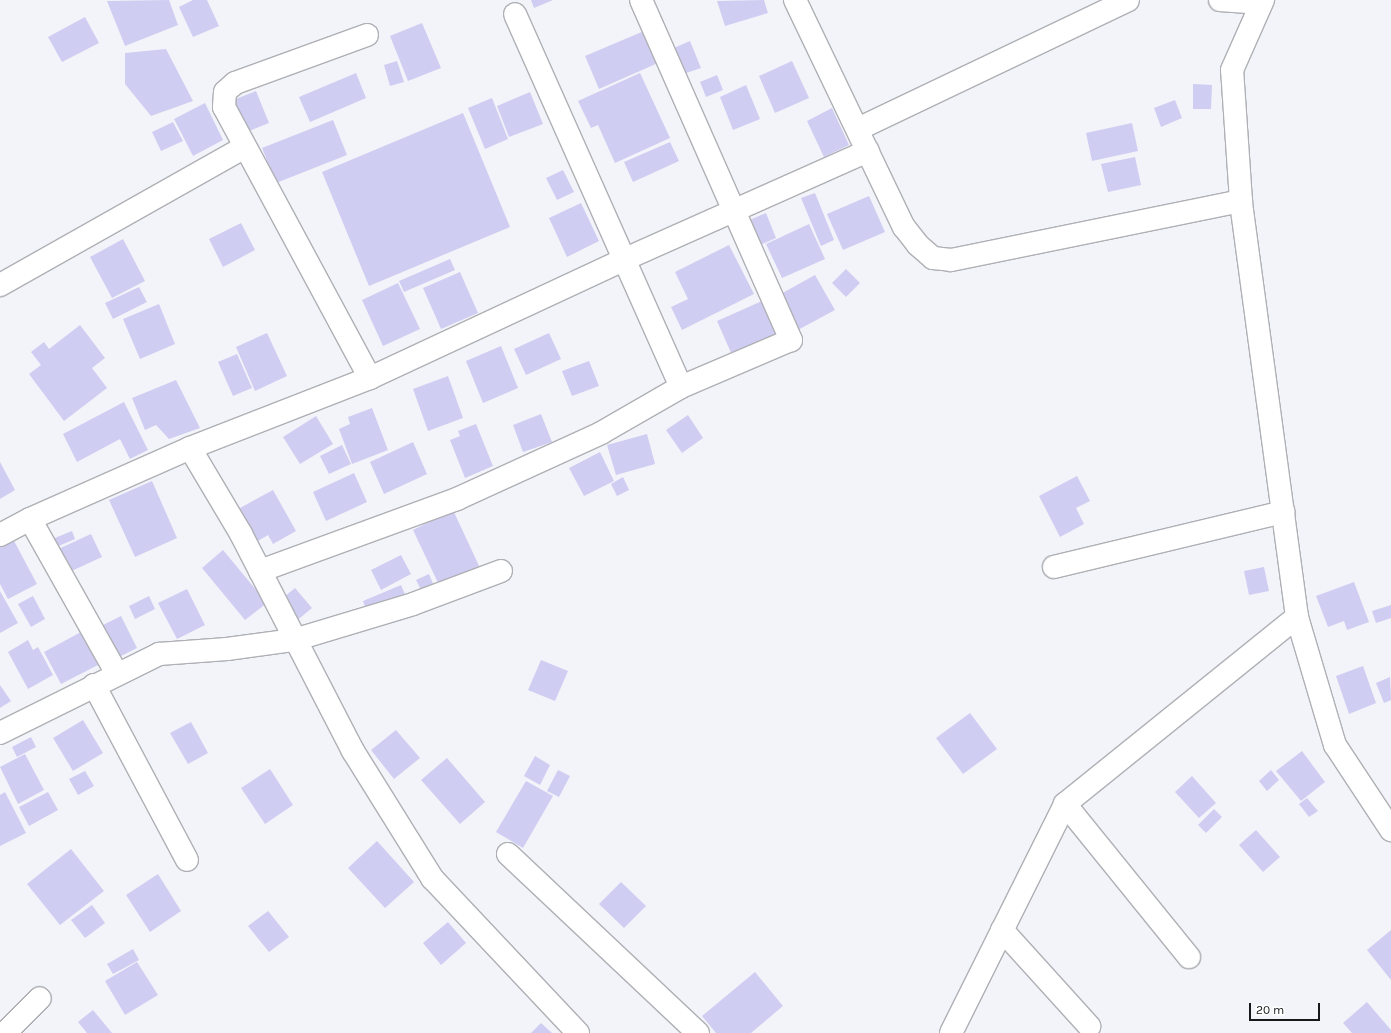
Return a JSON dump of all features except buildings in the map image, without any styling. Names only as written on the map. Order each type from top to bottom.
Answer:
[{"type":"street","points":[[260,571],[457,500],[601,433],[681,387],[791,340],[736,211],[641,0]]},
{"type":"street","points":[[795,0],[904,227],[918,245],[933,258],[951,260],[1241,201]]},
{"type":"street","points":[[858,130],[1128,0]]},
{"type":"street","points":[[1220,0],[1262,1],[1232,70],[1241,201],[1297,617],[1335,745],[1391,830]]},
{"type":"street","points":[[515,14],[681,387]]},
{"type":"street","points":[[367,35],[250,76],[235,83],[225,92],[224,107],[370,378]]},
{"type":"street","points":[[0,285],[246,147]]},
{"type":"street","points":[[0,535],[30,519],[190,448],[370,378],[624,260],[868,151]]},
{"type":"street","points":[[190,448],[241,534],[294,640],[353,751],[432,878],[578,1033]]},
{"type":"street","points":[[1054,567],[1283,512]]},
{"type":"street","points":[[30,519],[117,674]]},
{"type":"street","points":[[0,733],[159,654],[227,649],[294,640],[413,604],[502,571]]},
{"type":"street","points":[[951,1033],[1065,804],[1297,617]]},
{"type":"street","points":[[94,685],[187,860]]},
{"type":"street","points":[[1065,804],[1189,956]]},
{"type":"street","points":[[508,854],[698,1033]]},
{"type":"street","points":[[1002,930],[1089,1026]]},
{"type":"street","points":[[5,1033],[40,998]]}]
